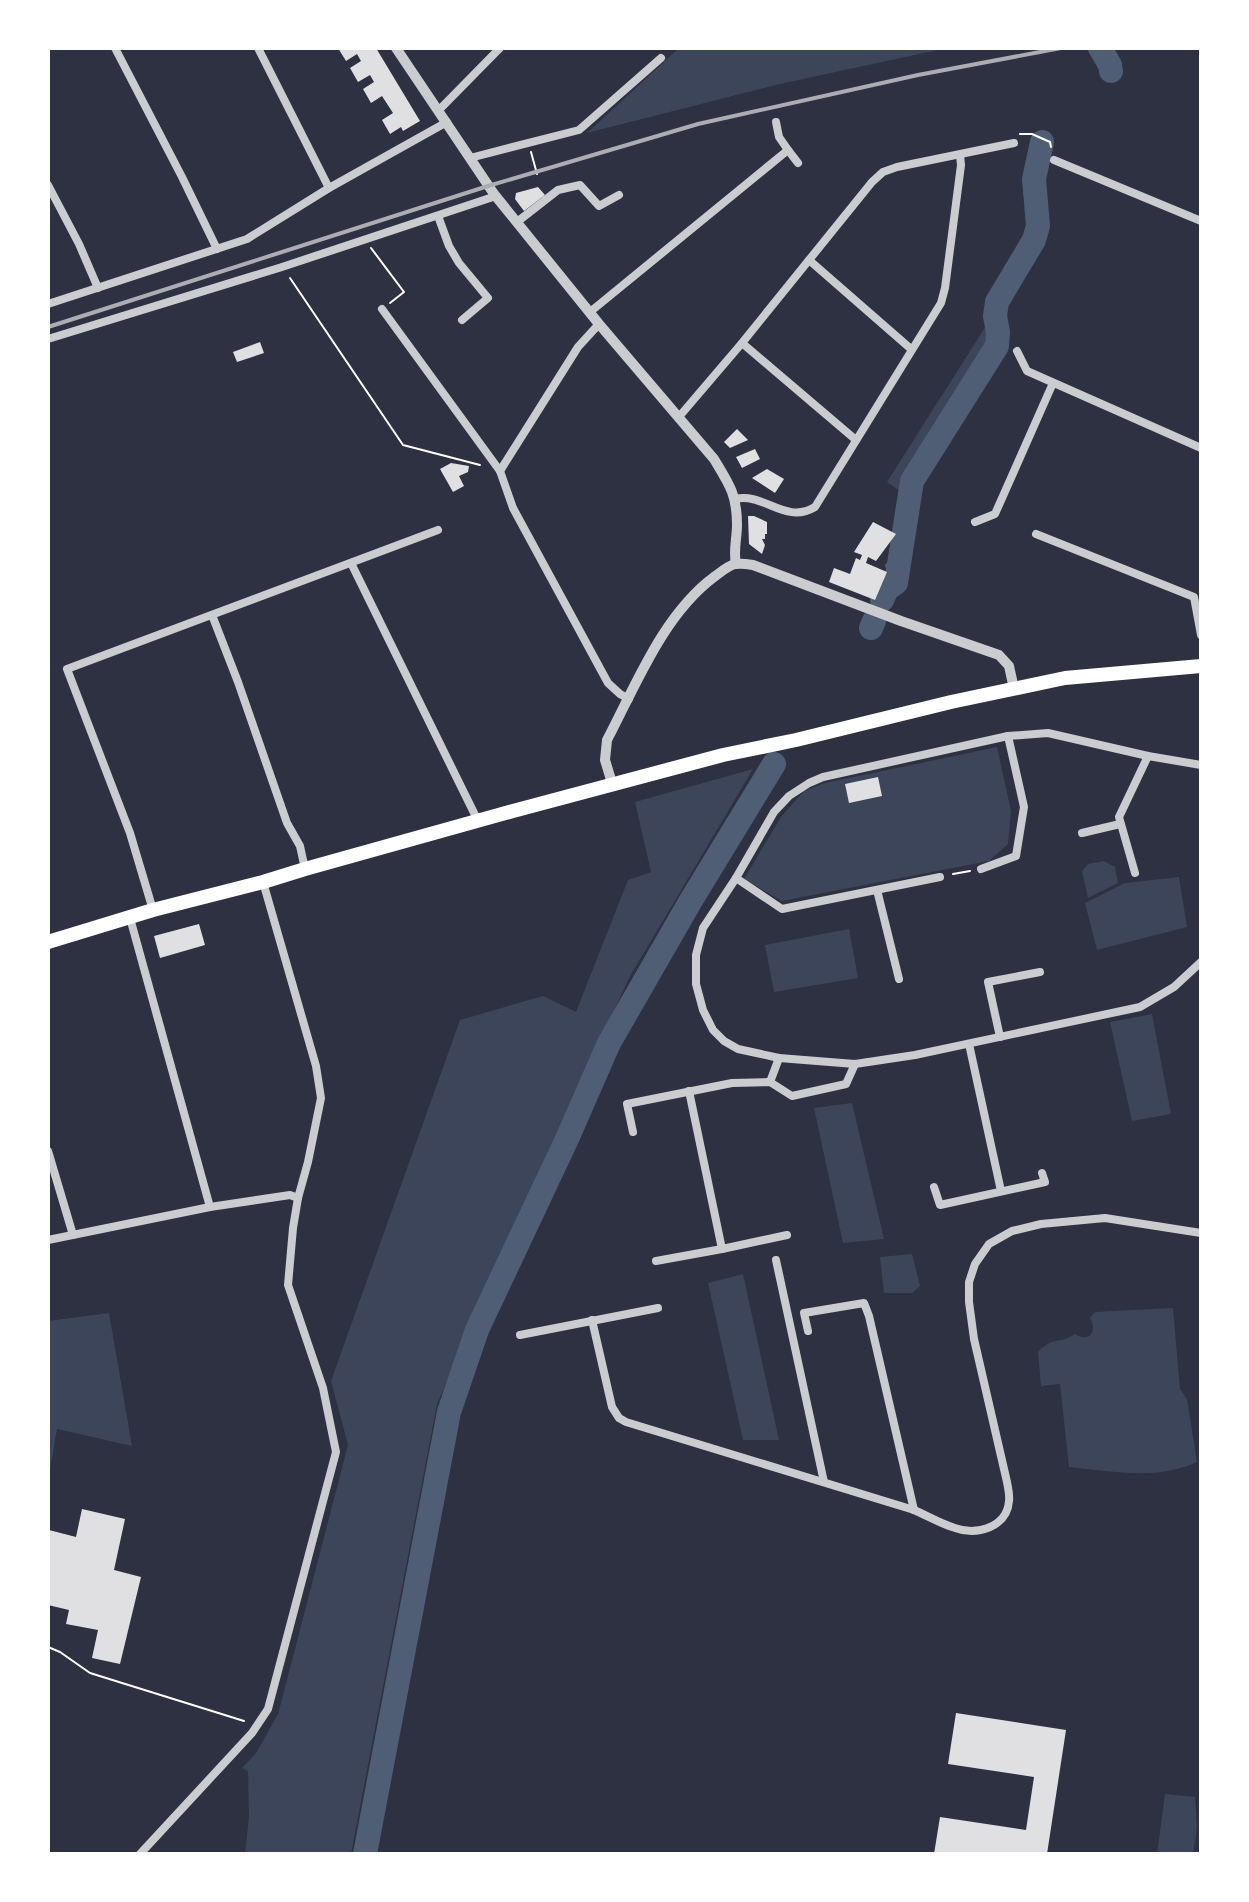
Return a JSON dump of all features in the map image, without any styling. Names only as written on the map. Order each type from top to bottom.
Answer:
[{"type":"highway","points":[[49,939],[723,755],[1065,678],[1201,666]]},
{"type":"street","points":[[115,48],[217,249]]},
{"type":"street","points":[[258,48],[329,188]]},
{"type":"street","points":[[396,48],[496,196],[714,459],[735,499],[736,564]]},
{"type":"street","points":[[438,111],[500,48]]},
{"type":"street","points":[[470,158],[579,130],[661,58]]},
{"type":"street","points":[[48,304],[247,239],[329,188],[447,122]]},
{"type":"street","points":[[776,122],[779,137],[798,163]]},
{"type":"street","points":[[678,418],[883,172],[1014,143]]},
{"type":"street","points":[[590,312],[788,150]]},
{"type":"street","points":[[735,499],[748,497],[794,513],[815,507],[941,303],[960,155]]},
{"type":"street","points":[[1054,160],[1201,221]]},
{"type":"street","points":[[48,185],[98,288]]},
{"type":"street","points":[[517,222],[558,190],[580,185],[599,206],[619,195]]},
{"type":"street","points":[[48,339],[282,267],[496,196]]},
{"type":"street","points":[[438,216],[459,263],[488,298],[462,320]]},
{"type":"street","points":[[809,260],[911,349]]},
{"type":"street","points":[[382,309],[500,471],[513,508],[608,683],[629,699]]},
{"type":"street","points":[[500,471],[578,347],[599,324]]},
{"type":"street","points":[[742,343],[856,440]]},
{"type":"street","points":[[1017,351],[1027,371],[1201,448]]},
{"type":"street","points":[[975,522],[995,514],[1053,383]]},
{"type":"street","points":[[153,910],[130,833],[67,669],[438,530]]},
{"type":"street","points":[[1036,534],[1194,597],[1201,635]]},
{"type":"street","points":[[351,563],[479,822]]},
{"type":"street","points":[[612,783],[605,760],[607,740],[670,622],[706,583],[736,564],[753,565],[999,655],[1009,666],[1014,689]]},
{"type":"street","points":[[212,615],[287,823],[300,846],[305,869]]},
{"type":"street","points":[[1201,765],[1048,733],[1008,736],[823,777],[809,783],[789,796],[774,812],[703,928],[696,955],[696,984],[703,1010],[713,1030],[738,1049],[779,1058],[855,1064],[969,1044],[1140,1007],[1174,987],[1201,962]]},
{"type":"street","points":[[976,870],[1016,856],[1024,807],[1008,736]]},
{"type":"street","points":[[1135,873],[1119,817],[1148,756]]},
{"type":"street","points":[[1082,833],[1120,824]]},
{"type":"street","points":[[736,878],[782,909],[940,877]]},
{"type":"street","points":[[140,1854],[252,1733],[268,1709],[336,1452],[323,1388],[288,1285],[293,1228],[320,1109],[320,1087],[263,882]]},
{"type":"street","points":[[877,890],[899,979]]},
{"type":"street","points":[[130,918],[210,1207]]},
{"type":"street","points":[[1000,1037],[988,982],[1040,972]]},
{"type":"street","points":[[969,1044],[1001,1191]]},
{"type":"street","points":[[770,1082],[779,1058]]},
{"type":"street","points":[[633,1132],[627,1104],[732,1083],[770,1082],[792,1096],[846,1084],[855,1064]]},
{"type":"street","points":[[689,1091],[722,1249]]},
{"type":"street","points":[[48,1151],[73,1235]]},
{"type":"street","points":[[934,1187],[940,1205],[1045,1182],[1042,1173]]},
{"type":"street","points":[[48,1240],[210,1207],[290,1195],[298,1198]]},
{"type":"street","points":[[592,1320],[612,1407],[626,1422],[914,1510],[957,1530],[979,1530],[995,1526],[1004,1516],[1009,1502],[969,1302],[969,1282],[975,1264],[989,1244],[1012,1231],[1041,1224],[1105,1218],[1201,1233]]},
{"type":"street","points":[[656,1261],[787,1235]]},
{"type":"street","points":[[776,1260],[824,1482]]},
{"type":"street","points":[[808,1331],[804,1313],[864,1303],[914,1510]]},
{"type":"street","points":[[520,1335],[658,1308]]},
{"type":"path","points":[[1032,134],[1050,142]]},
{"type":"path","points":[[531,151],[537,174]]},
{"type":"path","points":[[365,240],[404,292],[382,309]]},
{"type":"path","points":[[282,267],[403,445],[500,471]]},
{"type":"path","points":[[940,877],[976,870]]},
{"type":"path","points":[[48,1647],[90,1673],[246,1721],[252,1733]]},
{"type":"shaded area","points":[[679,48],[947,48],[780,84],[587,133]]},
{"type":"shaded area","points":[[991,318],[994,346],[901,492],[887,482]]},
{"type":"shaded area","points":[[997,747],[1011,811],[1008,844],[989,861],[782,901],[744,879],[781,817],[804,791],[825,783]]},
{"type":"shaded area","points":[[753,769],[629,978],[437,1404],[351,1854],[245,1854],[249,1816],[248,1771],[242,1768],[256,1753],[278,1714],[348,1445],[331,1381],[460,1020],[543,996],[576,1012],[628,880],[651,872],[635,802]]},
{"type":"shaded area","points":[[1104,861],[1115,867],[1118,883],[1088,898],[1082,871],[1088,864]]},
{"type":"shaded area","points":[[1179,877],[1187,927],[1097,950],[1085,903],[1125,883]]},
{"type":"shaded area","points":[[849,929],[858,978],[774,992],[765,945]]},
{"type":"shaded area","points":[[1152,1014],[1171,1114],[1132,1121],[1110,1022]]},
{"type":"shaded area","points":[[852,1103],[884,1239],[843,1243],[814,1108]]},
{"type":"shaded area","points":[[912,1254],[920,1286],[912,1293],[884,1293],[880,1257]]},
{"type":"shaded area","points":[[743,1274],[779,1440],[743,1440],[708,1283]]},
{"type":"shaded area","points":[[1173,1308],[1180,1389],[1187,1399],[1197,1462],[1182,1468],[1150,1473],[1069,1467],[1060,1384],[1041,1386],[1038,1352],[1053,1342],[1075,1334],[1084,1337],[1091,1335],[1093,1328],[1090,1318],[1095,1312]]},
{"type":"shaded area","points":[[109,1313],[132,1446],[57,1429],[48,1482],[48,1321]]},
{"type":"shaded area","points":[[1165,1794],[1195,1797],[1197,1827],[1193,1854],[1157,1854]]},
{"type":"building","points":[[338,48],[376,48],[420,121],[403,131],[401,127],[390,134],[382,120],[393,113],[382,96],[371,103],[363,89],[374,82],[370,75],[358,82],[350,68],[361,61],[357,54],[346,61]]},
{"type":"building","points":[[538,187],[545,195],[524,211],[515,199],[516,193]]},
{"type":"building","points":[[260,342],[264,353],[237,362],[233,352]]},
{"type":"building","points":[[737,429],[748,440],[730,448],[724,442]]},
{"type":"building","points":[[755,449],[760,459],[742,468],[736,457]]},
{"type":"building","points":[[451,463],[469,466],[468,472],[459,476],[464,486],[453,492],[440,469]]},
{"type":"building","points":[[767,469],[784,479],[775,493],[752,478]]},
{"type":"building","points":[[748,516],[767,522],[762,554],[749,544]]},
{"type":"building","points":[[873,522],[896,534],[876,561],[868,557],[866,563],[887,572],[875,600],[829,582],[834,568],[850,574],[856,558],[860,560],[862,555],[854,552]]},
{"type":"building","points":[[878,777],[882,796],[849,803],[845,784]]},
{"type":"building","points":[[199,924],[205,945],[160,958],[154,936]]},
{"type":"building","points":[[82,1509],[125,1519],[114,1570],[141,1577],[120,1664],[92,1658],[98,1630],[66,1624],[69,1610],[48,1605],[49,1530],[76,1537]]},
{"type":"building","points":[[956,1713],[1066,1730],[1047,1854],[934,1854],[940,1817],[1026,1830],[1034,1777],[948,1764]]},
{"type":"waterway","points":[[1100,48],[1111,71]]},
{"type":"waterway","points":[[882,600],[887,589],[896,583],[912,481],[997,346],[997,302],[1034,240],[1038,226],[1034,179],[1042,142]]},
{"type":"waterway","points":[[887,565],[887,589]]},
{"type":"waterway","points":[[871,628],[874,621]]},
{"type":"waterway","points":[[365,1854],[449,1412],[477,1330],[609,1043],[774,764]]},
{"type":"railway","points":[[48,327],[488,186],[698,124],[918,75],[1061,48]]}]
